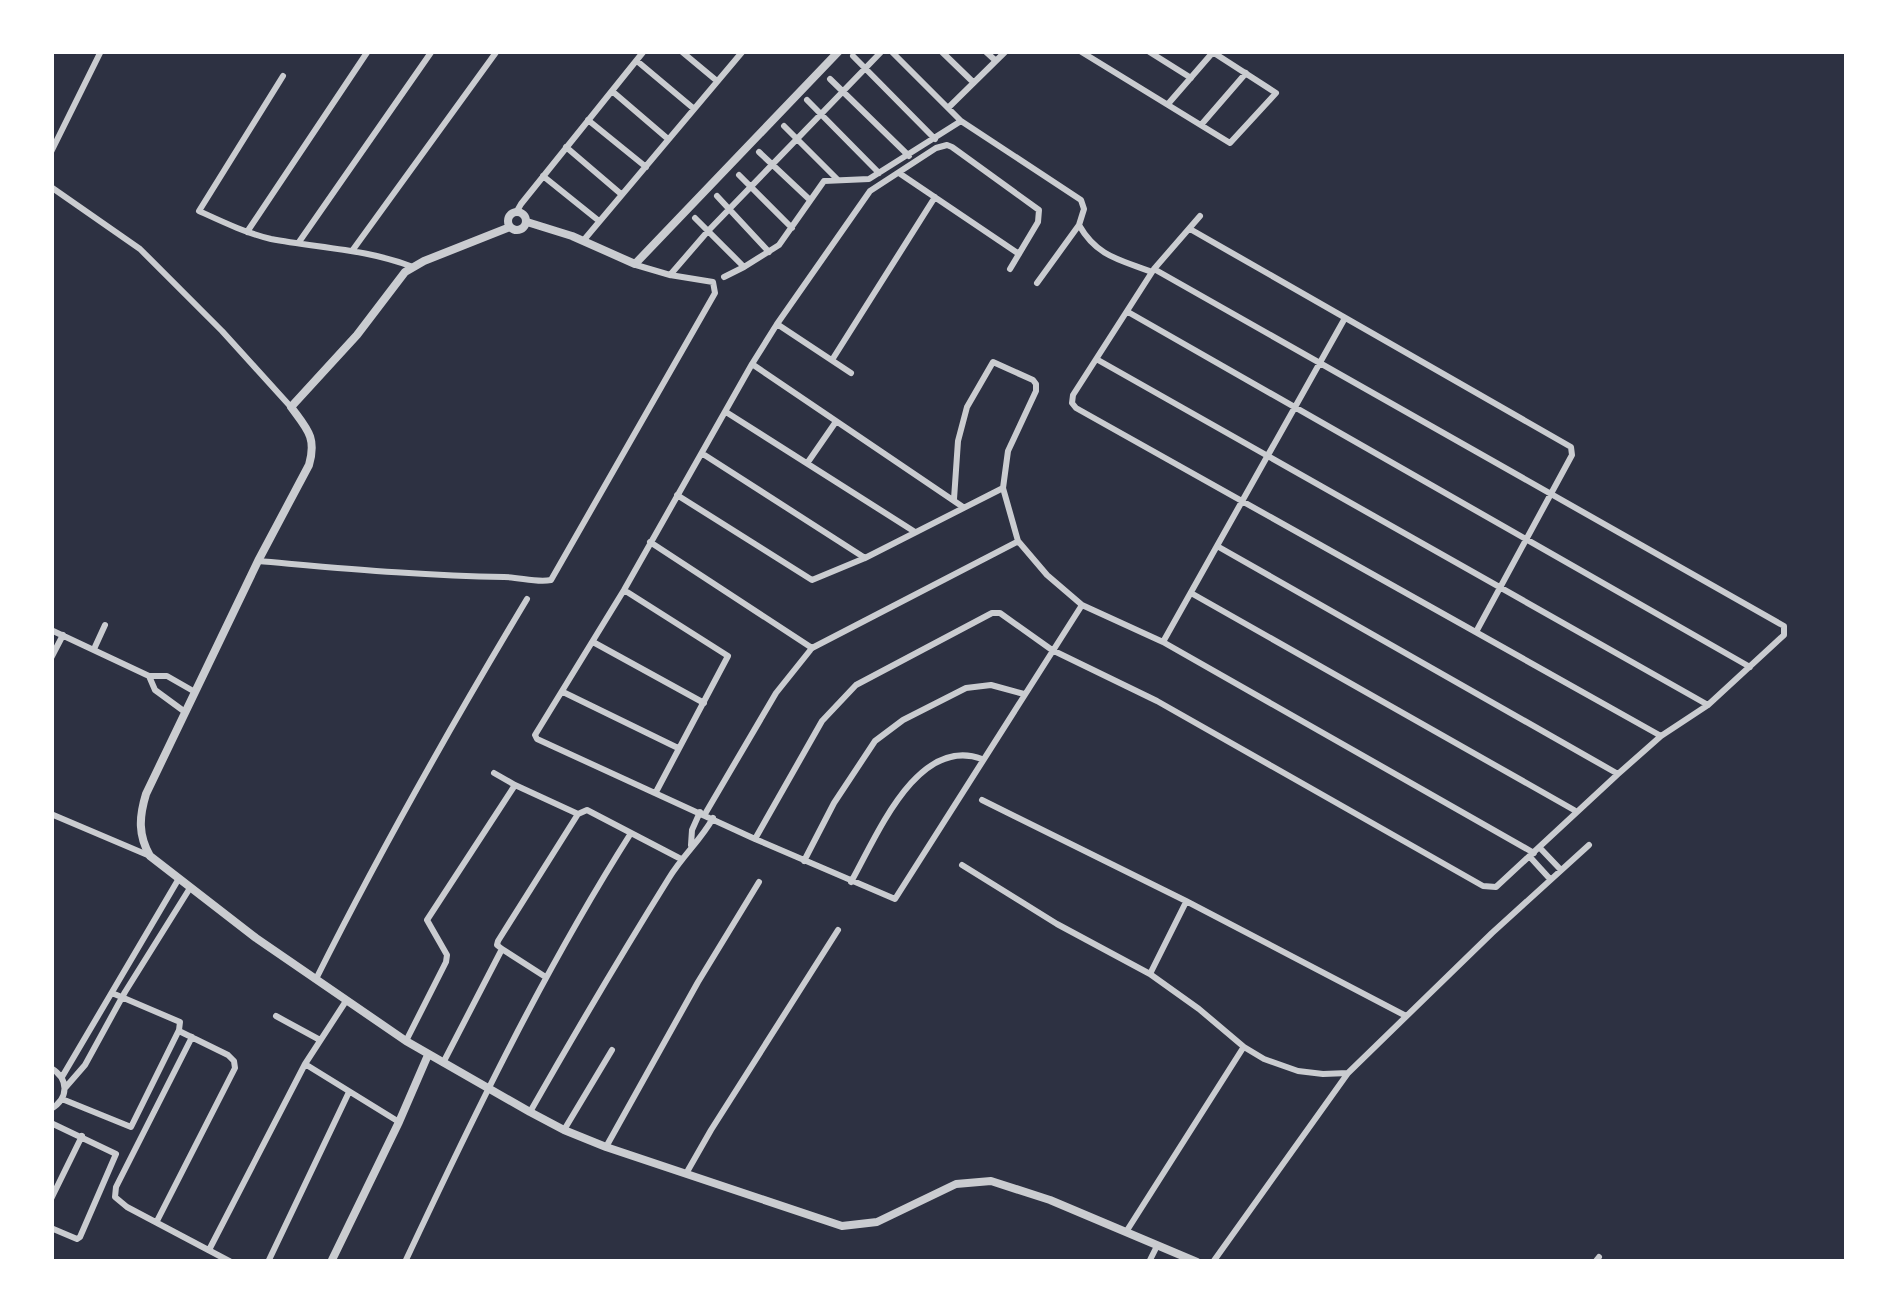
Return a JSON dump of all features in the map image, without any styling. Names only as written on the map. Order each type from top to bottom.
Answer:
[{"type":"street","points":[[51,152],[101,51]]},
{"type":"street","points":[[247,232],[368,51]]},
{"type":"street","points":[[299,242],[429,51]]},
{"type":"street","points":[[352,251],[496,51]]},
{"type":"street","points":[[511,227],[508,218],[644,51]]},
{"type":"street","points":[[681,51],[717,81]]},
{"type":"street","points":[[635,264],[839,51]]},
{"type":"street","points":[[670,275],[796,138],[886,51],[961,121],[1081,200],[1084,209],[1079,225],[1037,283]]},
{"type":"street","points":[[940,51],[973,82]]},
{"type":"street","points":[[985,51],[996,61]]},
{"type":"street","points":[[949,108],[1006,51]]},
{"type":"street","points":[[1080,51],[1226,142],[1234,142],[1275,96],[1274,90],[1213,51],[1168,104]]},
{"type":"street","points":[[1148,51],[1190,79]]},
{"type":"street","points":[[583,241],[742,52]]},
{"type":"street","points":[[853,56],[935,140]]},
{"type":"street","points":[[636,60],[693,109]]},
{"type":"street","points":[[1201,125],[1246,73]]},
{"type":"street","points":[[283,76],[199,211],[247,232],[385,256],[413,266]]},
{"type":"street","points":[[830,79],[909,155]]},
{"type":"street","points":[[612,90],[668,140]]},
{"type":"street","points":[[807,100],[879,173]]},
{"type":"street","points":[[588,120],[646,167]]},
{"type":"street","points":[[724,277],[779,245],[824,181],[864,180],[961,121]]},
{"type":"street","points":[[784,126],[837,179]]},
{"type":"street","points":[[1010,269],[1038,222],[1039,210],[952,146],[936,148],[870,191],[752,364],[624,590],[537,731],[537,740],[889,899],[899,896],[1082,605]]},
{"type":"street","points":[[566,147],[621,194]]},
{"type":"street","points":[[759,152],[810,200]]},
{"type":"street","points":[[899,173],[1019,254]]},
{"type":"street","points":[[739,175],[792,228]]},
{"type":"street","points":[[543,176],[599,221]]},
{"type":"street","points":[[51,187],[140,249],[291,407],[309,431],[314,448],[142,806],[140,832],[150,856]]},
{"type":"street","points":[[717,196],[769,252]]},
{"type":"street","points":[[832,360],[935,196]]},
{"type":"street","points":[[291,407],[413,266],[511,227],[520,230],[525,215],[517,212]]},
{"type":"street","points":[[1200,216],[1153,270],[1073,395],[1076,408],[1661,736]]},
{"type":"street","points":[[694,218],[744,267]]},
{"type":"street","points":[[258,562],[551,580],[715,293],[713,282],[635,264],[526,222]]},
{"type":"street","points":[[755,839],[822,722],[856,685],[992,613],[1007,616],[1052,650],[1157,701],[1483,886],[1496,887],[1661,736],[1708,705],[1784,635],[1784,626],[1321,362],[1153,270],[1100,251],[1088,242],[1079,225]]},
{"type":"street","points":[[1190,229],[1571,447],[1572,455],[1476,632]]},
{"type":"street","points":[[1128,312],[1750,667]]},
{"type":"street","points":[[1163,643],[1345,318]]},
{"type":"street","points":[[778,324],[851,373]]},
{"type":"street","points":[[1098,360],[1708,705]]},
{"type":"street","points":[[954,499],[958,441],[967,407],[993,362],[1036,384],[1008,451],[1003,488],[1018,542],[1047,575],[1082,605],[1163,643],[1560,869]]},
{"type":"street","points":[[752,364],[963,507]]},
{"type":"street","points":[[726,412],[916,533]]},
{"type":"street","points":[[808,462],[836,423]]},
{"type":"street","points":[[703,454],[865,558]]},
{"type":"street","points":[[677,495],[806,579],[818,580],[1003,488]]},
{"type":"street","points":[[650,542],[812,648]]},
{"type":"street","points":[[691,845],[692,830],[706,815],[776,693],[812,648],[1018,542]]},
{"type":"street","points":[[1217,546],[1618,774]]},
{"type":"street","points":[[624,590],[725,652],[728,661],[656,792]]},
{"type":"street","points":[[1191,593],[1576,811]]},
{"type":"street","points":[[316,979],[370,871],[527,599]]},
{"type":"street","points":[[94,650],[105,625]]},
{"type":"street","points":[[51,630],[149,676],[167,676],[195,692]]},
{"type":"street","points":[[51,658],[63,635]]},
{"type":"street","points":[[593,642],[704,703]]},
{"type":"street","points":[[149,676],[155,691],[185,712]]},
{"type":"street","points":[[804,861],[874,741],[903,720],[966,688],[992,686],[1024,694]]},
{"type":"street","points":[[562,692],[678,748]]},
{"type":"street","points":[[850,882],[901,796],[927,768],[948,755],[968,754],[982,760]]},
{"type":"street","points":[[494,773],[578,814]]},
{"type":"street","points":[[406,1041],[447,955],[427,920],[515,784]]},
{"type":"street","points":[[982,800],[1406,1016]]},
{"type":"street","points":[[546,976],[497,946],[498,940],[578,814],[587,810],[681,859]]},
{"type":"street","points":[[51,814],[150,856],[406,1041],[486,1089],[606,1147],[828,1222],[854,1226],[877,1222],[956,1184],[991,1181],[1049,1199],[1197,1262]]},
{"type":"street","points":[[530,1112],[681,859],[702,837],[706,815]]},
{"type":"street","points":[[404,1262],[486,1089],[631,833]]},
{"type":"street","points":[[1213,1262],[1348,1073],[1589,845]]},
{"type":"street","points":[[1535,852],[1550,880]]},
{"type":"street","points":[[962,866],[1150,974],[1264,1059],[1298,1071],[1348,1073]]},
{"type":"street","points":[[62,1077],[178,880]]},
{"type":"street","points":[[606,1147],[759,882]]},
{"type":"street","points":[[51,1109],[85,1065],[190,888]]},
{"type":"street","points":[[1150,974],[1186,901]]},
{"type":"street","points":[[687,1172],[838,930]]},
{"type":"street","points":[[443,1064],[502,949]]},
{"type":"street","points":[[62,1099],[131,1127],[179,1030],[180,1022],[112,993]]},
{"type":"street","points":[[209,1250],[305,1064],[346,1000]]},
{"type":"street","points":[[276,1016],[320,1040]]},
{"type":"street","points":[[98,1018],[108,1023]]},
{"type":"street","points":[[157,1221],[235,1068],[228,1055],[179,1030]]},
{"type":"street","points":[[192,1037],[114,1191],[118,1201],[231,1262]]},
{"type":"street","points":[[1126,1232],[1244,1047]]},
{"type":"street","points":[[564,1130],[612,1050]]},
{"type":"street","points":[[331,1262],[428,1055]]},
{"type":"street","points":[[305,1064],[399,1122]]},
{"type":"street","points":[[51,1068],[62,1077],[65,1088]]},
{"type":"street","points":[[268,1262],[349,1092]]},
{"type":"street","points":[[51,1123],[116,1154],[80,1238],[51,1228]]},
{"type":"street","points":[[51,1199],[82,1136]]},
{"type":"street","points":[[1149,1262],[1157,1246]]}]
